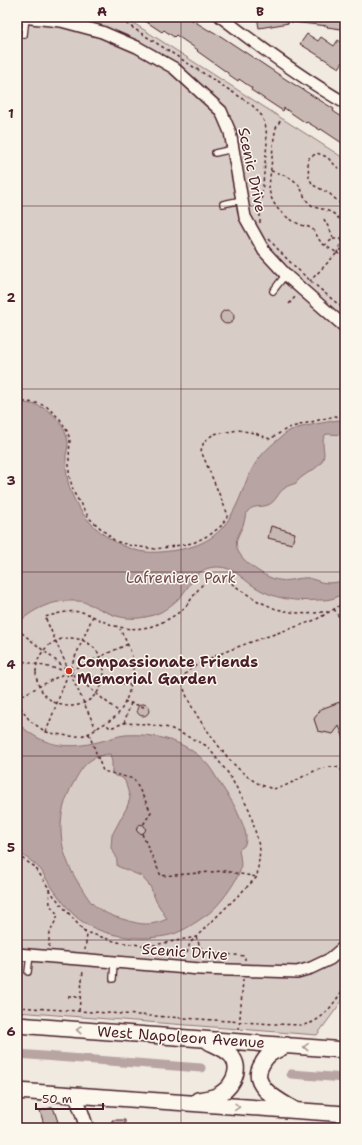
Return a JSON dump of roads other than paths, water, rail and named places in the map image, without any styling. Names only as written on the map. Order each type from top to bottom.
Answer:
[{"type":"main road","name":"West Napoleon Avenue","points":[[17,1025],[345,1050]]},
{"type":"main road","points":[[185,1103],[217,1096],[228,1087],[235,1078],[236,1067],[233,1058],[224,1049],[204,1039]]},
{"type":"main road","points":[[286,1045],[268,1055],[259,1069],[258,1078],[263,1088],[271,1095],[297,1112]]},
{"type":"main road","points":[[17,1091],[297,1112],[345,1114]]},
{"type":"street","name":"Scenic Drive","points":[[22,17],[61,21],[102,32],[137,47],[174,68],[221,111],[230,132],[245,217],[264,251],[286,274],[345,327]]},
{"type":"street","points":[[221,17],[316,86],[345,103]]},
{"type":"street","name":"Scenic Drive","points":[[17,954],[200,969],[297,972],[311,968],[330,959],[345,946]]},
{"type":"street","points":[[76,1096],[87,1128]]},
{"type":"lane","points":[[24,35],[26,17]]},
{"type":"lane","points":[[215,153],[233,149]]},
{"type":"lane","points":[[223,204],[242,200]]},
{"type":"lane","points":[[274,291],[286,274]]},
{"type":"lane","points":[[28,972],[30,955]]},
{"type":"lane","points":[[113,979],[114,962]]},
{"type":"waterway","points":[[17,1054],[201,1068]]},
{"type":"waterway","points":[[291,1074],[345,1078]]},
{"type":"place","name":"Compassionate Friends Memorial Garden","points":[[69,671]]},
{"type":"park label","name":"Lafreniere Park","points":[[181,578]]}]
